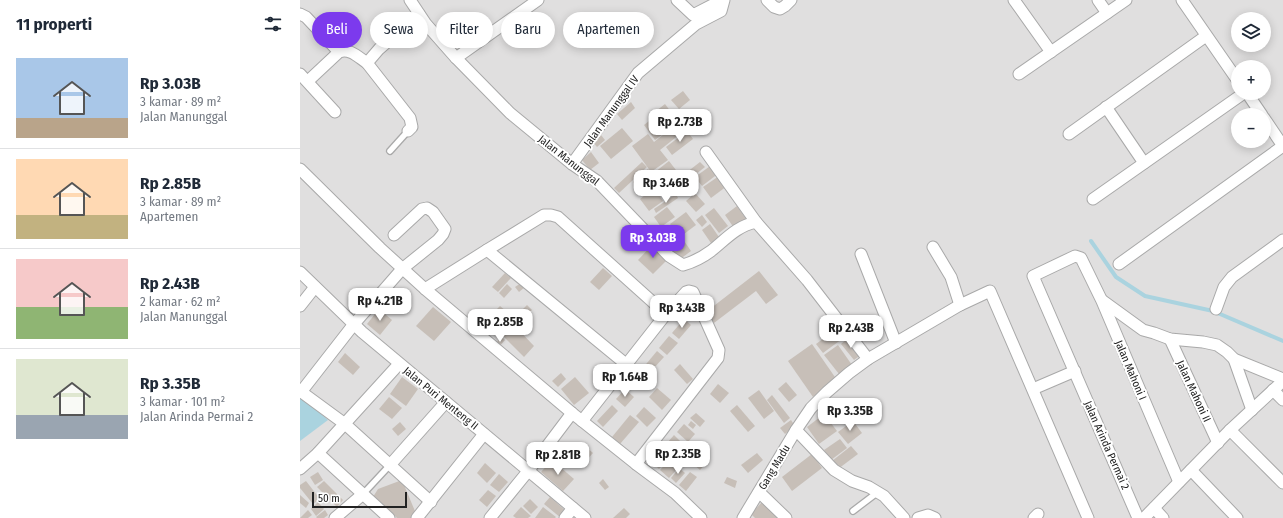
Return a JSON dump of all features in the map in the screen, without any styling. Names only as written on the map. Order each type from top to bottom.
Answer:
[{"type":"street","name":"Jalan Manunggal","points":[[410,0],[418,12]]},
{"type":"street","points":[[456,58],[538,0]]},
{"type":"street","name":"Jalan Manunggal IV","points":[[677,0],[693,15],[723,0]]},
{"type":"street","name":"Jalan Manunggal IV","points":[[572,164],[638,73],[696,24],[721,11],[723,0]]},
{"type":"street","points":[[767,0],[774,7],[780,9],[791,0]]},
{"type":"street","points":[[1014,0],[1051,52]]},
{"type":"street","points":[[1098,0],[1107,13]]},
{"type":"street","points":[[1020,74],[1126,0]]},
{"type":"street","points":[[1182,0],[1231,71]]},
{"type":"street","points":[[300,14],[306,17],[339,52]]},
{"type":"street","name":"Jalan Manunggal","points":[[428,25],[456,58],[510,114],[572,164],[597,181],[669,256],[683,265],[692,262],[710,252],[738,228],[756,222]]},
{"type":"street","points":[[1069,134],[1206,36]]},
{"type":"street","points":[[367,63],[380,48]]},
{"type":"street","points":[[335,112],[304,78],[339,52],[348,50],[367,63],[410,118],[412,127],[408,131]]},
{"type":"street","points":[[1093,199],[1235,100]]},
{"type":"street","points":[[1250,100],[1257,108]]},
{"type":"street","points":[[1106,107],[1144,164]]},
{"type":"street","points":[[1119,264],[1283,146],[1271,128]]},
{"type":"street","points":[[706,152],[756,222],[807,280],[868,360]]},
{"type":"street","points":[[300,169],[402,269],[582,422],[675,493],[701,518]]},
{"type":"street","points":[[394,235],[422,209],[427,208],[433,212],[445,229],[438,240],[402,269],[354,324],[301,392],[345,424],[431,502]]},
{"type":"street","points":[[425,289],[544,215],[551,215],[558,217],[666,314]]},
{"type":"street","points":[[1216,309],[1224,287],[1232,277],[1283,240]]},
{"type":"street","points":[[933,247],[951,277],[960,306]]},
{"type":"street","points":[[486,250],[626,365]]},
{"type":"street","points":[[861,254],[896,343]]},
{"type":"street","name":"Jalan Arinda Permai 2","points":[[1081,258],[1074,256],[1033,276],[1138,518]]},
{"type":"street","name":"Jalan Mahoni I","points":[[1081,258],[1102,301],[1179,482]]},
{"type":"street","name":"Jalan Puri Menteng II","points":[[300,272],[354,324],[399,364],[529,470],[585,518]]},
{"type":"street","points":[[300,306],[315,287]]},
{"type":"street","name":"Gang Madu","points":[[744,518],[796,430],[811,408],[827,392],[849,373],[868,360],[960,306],[990,291],[1033,389]]},
{"type":"street","points":[[582,422],[666,314],[686,292],[693,292],[719,350],[718,358],[636,464]]},
{"type":"street","points":[[1102,301],[1143,330],[1170,339],[1203,342],[1217,345],[1228,352],[1234,360],[1252,410]]},
{"type":"street","name":"Jalan Mahoni II","points":[[1170,339],[1218,443]]},
{"type":"street","points":[[1144,518],[1230,430],[1283,380],[1234,360]]},
{"type":"street","points":[[300,469],[318,453],[399,364]]},
{"type":"street","points":[[1075,371],[1033,389],[1088,518]]},
{"type":"street","points":[[1273,390],[1283,400]]},
{"type":"street","points":[[390,465],[446,402]]},
{"type":"street","points":[[490,518],[572,413]]},
{"type":"street","points":[[796,430],[834,470],[852,481],[878,492],[891,502],[904,518]]},
{"type":"street","points":[[1230,430],[1283,483]]},
{"type":"street","points":[[417,518],[484,434]]},
{"type":"street","points":[[318,453],[389,518]]},
{"type":"street","points":[[1191,470],[1237,518]]},
{"type":"street","points":[[759,492],[786,518]]},
{"type":"street","points":[[335,518],[362,494]]},
{"type":"street","points":[[565,518],[573,508]]},
{"type":"street","points":[[1154,508],[1163,518]]},
{"type":"street","points":[[918,518],[928,515],[935,518]]},
{"type":"lane","points":[[390,151],[408,131]]},
{"type":"lane","points":[[362,494],[390,465]]},
{"type":"lane","points":[[853,511],[878,492]]},
{"type":"shaded area","points":[[300,0],[1283,0],[1283,518],[300,518]]},
{"type":"water","points":[[300,396],[328,420],[300,441]]},
{"type":"building","points":[[683,91],[690,100],[679,109],[671,100]]},
{"type":"building","points":[[631,102],[635,108],[622,120],[617,114]]},
{"type":"building","points":[[665,104],[677,120],[669,127],[670,129],[655,140],[644,125],[659,113],[656,111]]},
{"type":"building","points":[[679,122],[685,130],[660,150],[668,160],[651,172],[632,146],[648,134],[654,142]]},
{"type":"building","points":[[622,128],[633,141],[611,159],[600,146]]},
{"type":"building","points":[[687,131],[693,139],[672,155],[666,147]]},
{"type":"building","points":[[601,135],[605,140],[597,147],[593,142]]},
{"type":"building","points":[[591,152],[599,163],[590,170],[582,160]]},
{"type":"building","points":[[669,161],[686,183],[668,198],[650,176]]},
{"type":"building","points":[[642,162],[647,167],[619,193],[614,188]]},
{"type":"building","points":[[700,162],[705,167],[686,182],[682,176]]},
{"type":"building","points":[[713,164],[719,173],[702,186],[695,177]]},
{"type":"building","points":[[648,169],[651,173],[636,185],[633,182]]},
{"type":"building","points":[[719,176],[727,186],[711,198],[703,187]]},
{"type":"building","points":[[654,188],[663,201],[649,211],[640,199]]},
{"type":"building","points":[[695,193],[705,204],[696,212],[686,201]]},
{"type":"building","points":[[676,194],[678,198],[656,213],[654,209]]},
{"type":"building","points":[[737,206],[746,219],[734,228],[725,215]]},
{"type":"building","points":[[667,207],[675,217],[661,227],[654,217]]},
{"type":"building","points":[[714,208],[728,226],[719,233],[705,215]]},
{"type":"building","points":[[686,212],[696,225],[680,237],[670,224]]},
{"type":"building","points":[[702,215],[707,222],[702,227],[696,220]]},
{"type":"building","points":[[710,224],[721,240],[713,246],[702,230]]},
{"type":"building","points":[[682,238],[691,251],[679,260],[669,248]]},
{"type":"building","points":[[653,244],[668,259],[653,274],[638,260]]},
{"type":"building","points":[[603,268],[612,276],[599,290],[590,282]]},
{"type":"building","points":[[759,271],[778,295],[766,304],[756,291],[714,323],[706,312]]},
{"type":"building","points":[[505,273],[511,278],[498,292],[492,287]]},
{"type":"building","points":[[521,283],[525,287],[519,292],[515,287]]},
{"type":"building","points":[[507,284],[512,289],[504,298],[499,293]]},
{"type":"building","points":[[401,292],[410,299],[398,312],[390,305]]},
{"type":"building","points":[[527,305],[532,310],[523,318],[519,313]]},
{"type":"building","points":[[500,306],[506,311],[493,324],[487,319]]},
{"type":"building","points":[[433,307],[451,322],[434,341],[416,326]]},
{"type":"building","points":[[379,309],[392,320],[380,335],[367,324]]},
{"type":"building","points":[[684,319],[691,325],[679,339],[672,333]]},
{"type":"building","points":[[514,325],[534,346],[524,357],[503,336]]},
{"type":"building","points":[[835,330],[842,339],[823,353],[816,344]]},
{"type":"building","points":[[669,336],[678,343],[667,355],[659,348]]},
{"type":"building","points":[[502,337],[505,340],[498,348],[494,345]]},
{"type":"building","points":[[848,338],[862,354],[854,360],[841,344]]},
{"type":"building","points":[[812,344],[837,380],[813,397],[788,361]]},
{"type":"building","points":[[838,345],[852,365],[839,374],[824,355]]},
{"type":"building","points":[[657,351],[664,357],[643,380],[637,375]]},
{"type":"building","points":[[345,353],[360,367],[353,375],[338,362]]},
{"type":"building","points":[[680,364],[693,379],[687,384],[674,370]]},
{"type":"building","points":[[561,373],[566,379],[558,387],[552,381]]},
{"type":"building","points":[[402,377],[418,389],[406,406],[390,394]]},
{"type":"building","points":[[575,377],[589,393],[574,405],[561,389]]},
{"type":"building","points":[[786,382],[797,395],[789,402],[778,389]]},
{"type":"building","points":[[718,384],[729,393],[720,403],[710,394]]},
{"type":"building","points":[[657,388],[671,400],[662,410],[649,397]]},
{"type":"building","points":[[625,389],[634,397],[625,407],[616,399]]},
{"type":"building","points":[[759,390],[774,411],[764,419],[748,398]]},
{"type":"building","points":[[772,395],[790,418],[784,423],[767,400]]},
{"type":"building","points":[[389,397],[402,408],[392,419],[379,409]]},
{"type":"building","points":[[612,405],[618,411],[603,427],[597,421]]},
{"type":"building","points":[[737,405],[755,426],[748,432],[730,411]]},
{"type":"building","points":[[644,407],[656,418],[647,427],[636,416]]},
{"type":"building","points":[[696,413],[705,421],[700,427],[690,418]]},
{"type":"building","points":[[824,414],[837,431],[819,444],[807,427]]},
{"type":"building","points":[[630,415],[639,422],[620,444],[612,437]]},
{"type":"building","points":[[791,420],[795,426],[785,434],[780,428]]},
{"type":"building","points":[[691,421],[696,425],[693,429],[688,425]]},
{"type":"building","points":[[853,421],[862,433],[848,444],[838,432]]},
{"type":"building","points":[[400,422],[406,429],[398,436],[392,429]]},
{"type":"building","points":[[684,424],[695,434],[688,442],[677,432]]},
{"type":"building","points":[[674,435],[681,442],[675,449],[668,442]]},
{"type":"building","points":[[840,439],[847,448],[831,460],[824,450]]},
{"type":"building","points":[[585,446],[593,453],[583,464],[575,457]]},
{"type":"building","points":[[851,446],[858,454],[838,469],[832,461]]},
{"type":"building","points":[[660,449],[670,457],[659,469],[650,460]]},
{"type":"building","points":[[700,452],[709,460],[700,470],[691,462]]},
{"type":"building","points":[[757,453],[763,460],[748,473],[741,465]]},
{"type":"building","points":[[812,454],[822,468],[792,491],[782,477]]},
{"type":"building","points":[[671,458],[680,466],[669,478],[660,470]]},
{"type":"building","points":[[552,460],[574,479],[563,491],[541,472]]},
{"type":"building","points":[[485,463],[496,473],[487,483],[477,473]]},
{"type":"building","points":[[679,468],[685,473],[676,483],[671,478]]},
{"type":"building","points":[[318,472],[323,480],[315,485],[310,477]]},
{"type":"building","points":[[690,472],[697,477],[686,491],[679,485]]},
{"type":"building","points":[[499,474],[508,482],[499,492],[490,485]]},
{"type":"building","points":[[727,477],[737,481],[735,488],[724,483]]},
{"type":"building","points":[[603,479],[609,487],[605,490],[599,483]]},
{"type":"building","points":[[402,480],[417,516],[411,518],[397,518],[373,497],[378,489]]},
{"type":"building","points":[[306,481],[320,499],[313,504],[300,488],[300,485]]},
{"type":"building","points":[[324,481],[343,500],[337,507],[317,487]]},
{"type":"building","points":[[488,490],[496,496],[487,507],[479,500]]},
{"type":"building","points":[[300,495],[309,503],[306,508],[300,503]]},
{"type":"building","points":[[550,497],[567,512],[561,518],[544,504]]},
{"type":"building","points":[[530,499],[538,507],[531,514],[523,506]]},
{"type":"building","points":[[318,502],[324,509],[316,516],[311,509]]},
{"type":"building","points":[[762,502],[779,518],[755,518],[751,514]]},
{"type":"building","points":[[521,507],[531,516],[528,518],[516,518],[513,516]]},
{"type":"building","points":[[543,507],[556,517],[535,518]]},
{"type":"building","points":[[624,508],[630,514],[626,518],[613,518]]},
{"type":"building","points":[[308,510],[312,515],[308,518],[300,518]]},
{"type":"building","points":[[325,510],[328,515],[324,518],[316,517]]},
{"type":"waterway","points":[[1091,241],[1116,277],[1145,296],[1213,311],[1283,341]]}]
